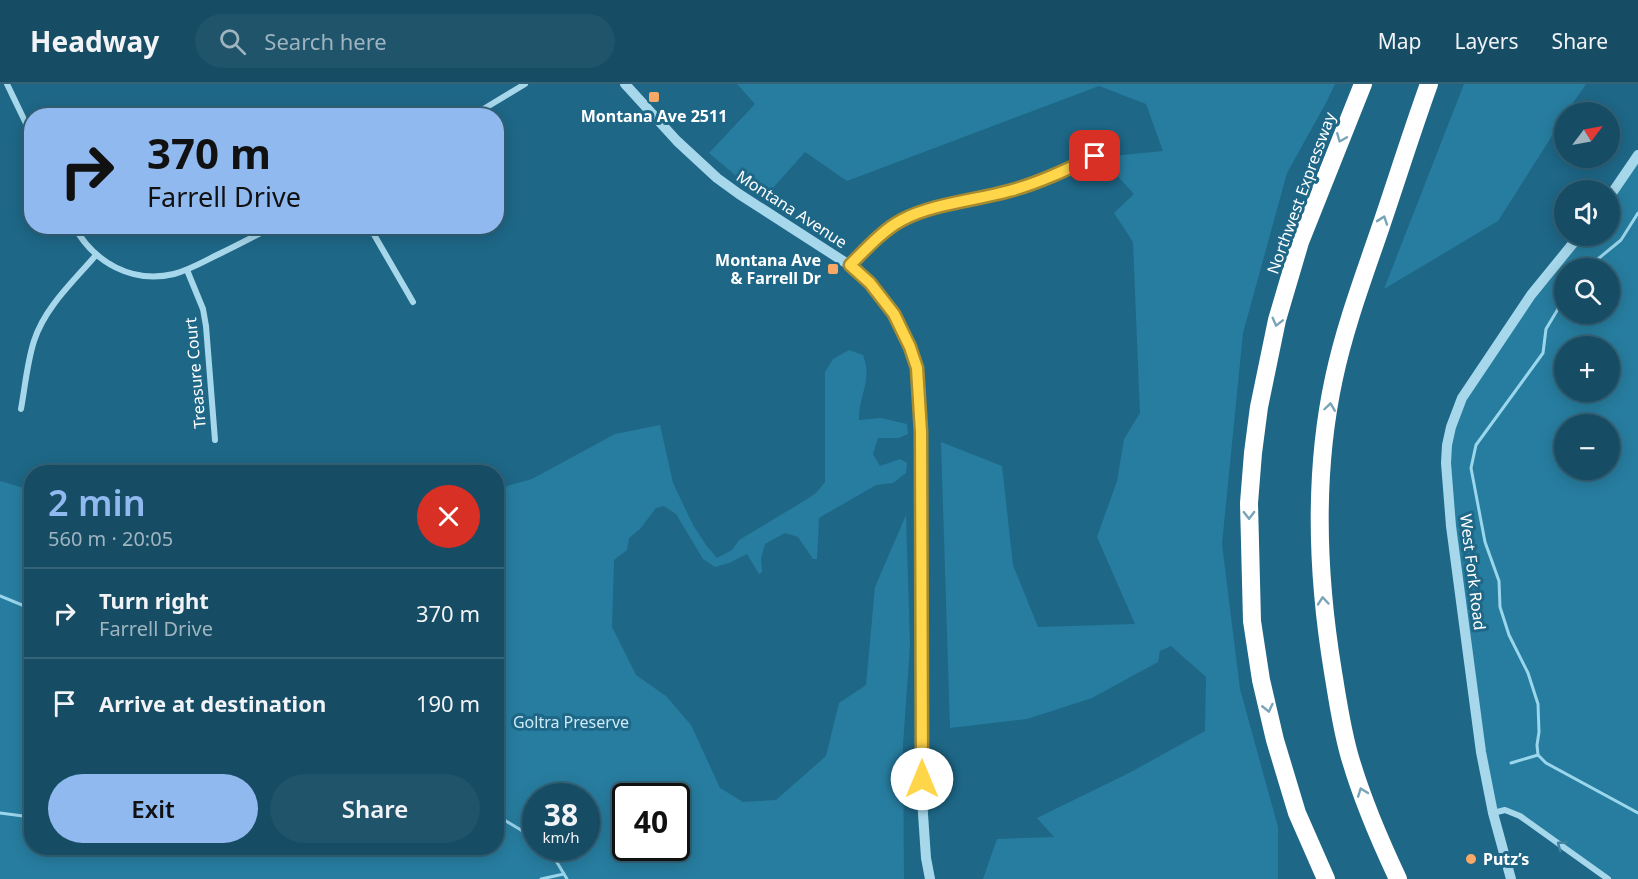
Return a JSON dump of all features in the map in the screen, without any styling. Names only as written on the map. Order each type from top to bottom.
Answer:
[{"type":"highway","name":"Northwest Expressway","points":[[1326,879],[1297,813],[1275,740],[1261,680],[1252,621],[1249,503],[1259,407],[1277,320],[1300,242],[1363,84]]},
{"type":"highway","points":[[1398,879],[1383,847],[1351,761],[1341,723],[1324,607],[1319,509],[1326,429],[1334,379],[1350,316],[1429,84]]},
{"type":"street","points":[[7,84],[24,119]]},
{"type":"street","points":[[485,108],[525,84]]},
{"type":"street","name":"Montana Avenue","points":[[625,84],[677,141],[717,178],[850,265],[870,283],[894,314],[910,347],[917,368],[921,432],[922,799],[926,858],[930,879]]},
{"type":"street","points":[[1620,181],[1638,155]]},
{"type":"street","points":[[850,265],[892,226],[904,219],[930,210],[1011,191],[1095,156]]},
{"type":"street","points":[[79,234],[87,247],[96,255],[120,270],[140,275],[160,276],[187,270],[258,234]]},
{"type":"street","points":[[374,234],[413,302]]},
{"type":"street","name":"West Fork Road","points":[[1511,879],[1493,813],[1481,752],[1451,526],[1446,463],[1447,445],[1462,398],[1531,296],[1571,246]]},
{"type":"street","points":[[21,409],[30,355],[39,329],[52,307],[96,255]]},
{"type":"street","name":"Treasure Court","points":[[187,270],[203,309],[206,326],[214,440]]},
{"type":"street","points":[[1493,813],[1505,810],[1520,816],[1608,879]]},
{"type":"green space","points":[[737,84],[1335,84],[1287,173],[1243,333],[1222,544],[1240,689],[1278,827],[1278,879],[983,879],[997,839],[1054,837],[1037,818],[1131,772],[1205,731],[1206,677],[1171,646],[1160,651],[1158,662],[1092,698],[1027,719],[950,728],[941,442],[1002,466],[1013,565],[1038,627],[1135,624],[1097,537],[1117,481],[1124,439],[1140,413],[1133,242],[1114,213],[1134,194],[1109,167],[1113,156],[1163,151],[1146,104],[1099,86],[847,181],[805,152],[766,196],[735,175],[709,153],[755,104]]},
{"type":"green space","points":[[1464,84],[1586,84],[1574,102],[1554,102],[1554,133],[1498,221],[1384,289]]},
{"type":"green space","points":[[1638,155],[1638,879],[1608,879],[1520,816],[1505,810],[1493,813],[1446,463],[1456,410],[1554,271],[1554,324],[1620,324],[1620,258],[1563,258],[1572,246],[1620,246],[1620,181]]},
{"type":"green space","name":"Goltra Preserve","points":[[849,350],[863,355],[866,364],[866,381],[859,420],[881,418],[907,424],[908,434],[899,438],[878,438],[873,454],[880,466],[900,459],[907,463],[906,473],[893,483],[876,485],[819,518],[817,559],[813,559],[798,537],[785,533],[765,544],[761,558],[762,572],[759,574],[747,554],[715,567],[703,559],[676,514],[664,506],[656,508],[640,529],[629,538],[627,550],[614,560],[612,627],[636,675],[666,696],[691,725],[720,788],[743,802],[776,800],[826,756],[839,703],[866,685],[875,587],[906,515],[910,645],[903,745],[904,879],[0,879],[0,481],[24,488],[24,855],[504,855],[504,487],[532,479],[615,434],[660,425],[673,483],[693,525],[717,558],[732,550],[739,540],[816,493],[825,482],[825,372],[833,359]]},
{"type":"waterway","points":[[1599,258],[1621,240],[1638,213]]},
{"type":"waterway","points":[[1554,316],[1546,329],[1543,353],[1476,445],[1471,468],[1485,542],[1499,581],[1500,607],[1509,635],[1528,673],[1538,704],[1538,755],[1546,763],[1638,813]]},
{"type":"waterway","points":[[0,596],[24,605]]},
{"type":"waterway","points":[[1511,763],[1538,755]]},
{"type":"waterway","points":[[0,813],[24,816]]},
{"type":"waterway","points":[[504,820],[522,831]]},
{"type":"waterway","points":[[556,861],[567,879]]},
{"type":"waterway","points":[[541,879],[564,874]]},
{"type":"place","name":"Montana Ave 2511","points":[[654,97]]},
{"type":"place","name":"Montana Ave & Farrell Dr","points":[[833,269]]},
{"type":"place","name":"Putz’s","points":[[1471,859]]},
{"type":"route","points":[[922,779],[922,510],[917,368],[903,330],[894,314],[882,296],[850,265],[892,226],[917,213],[1011,191],[1071,168],[1095,156]]}]
